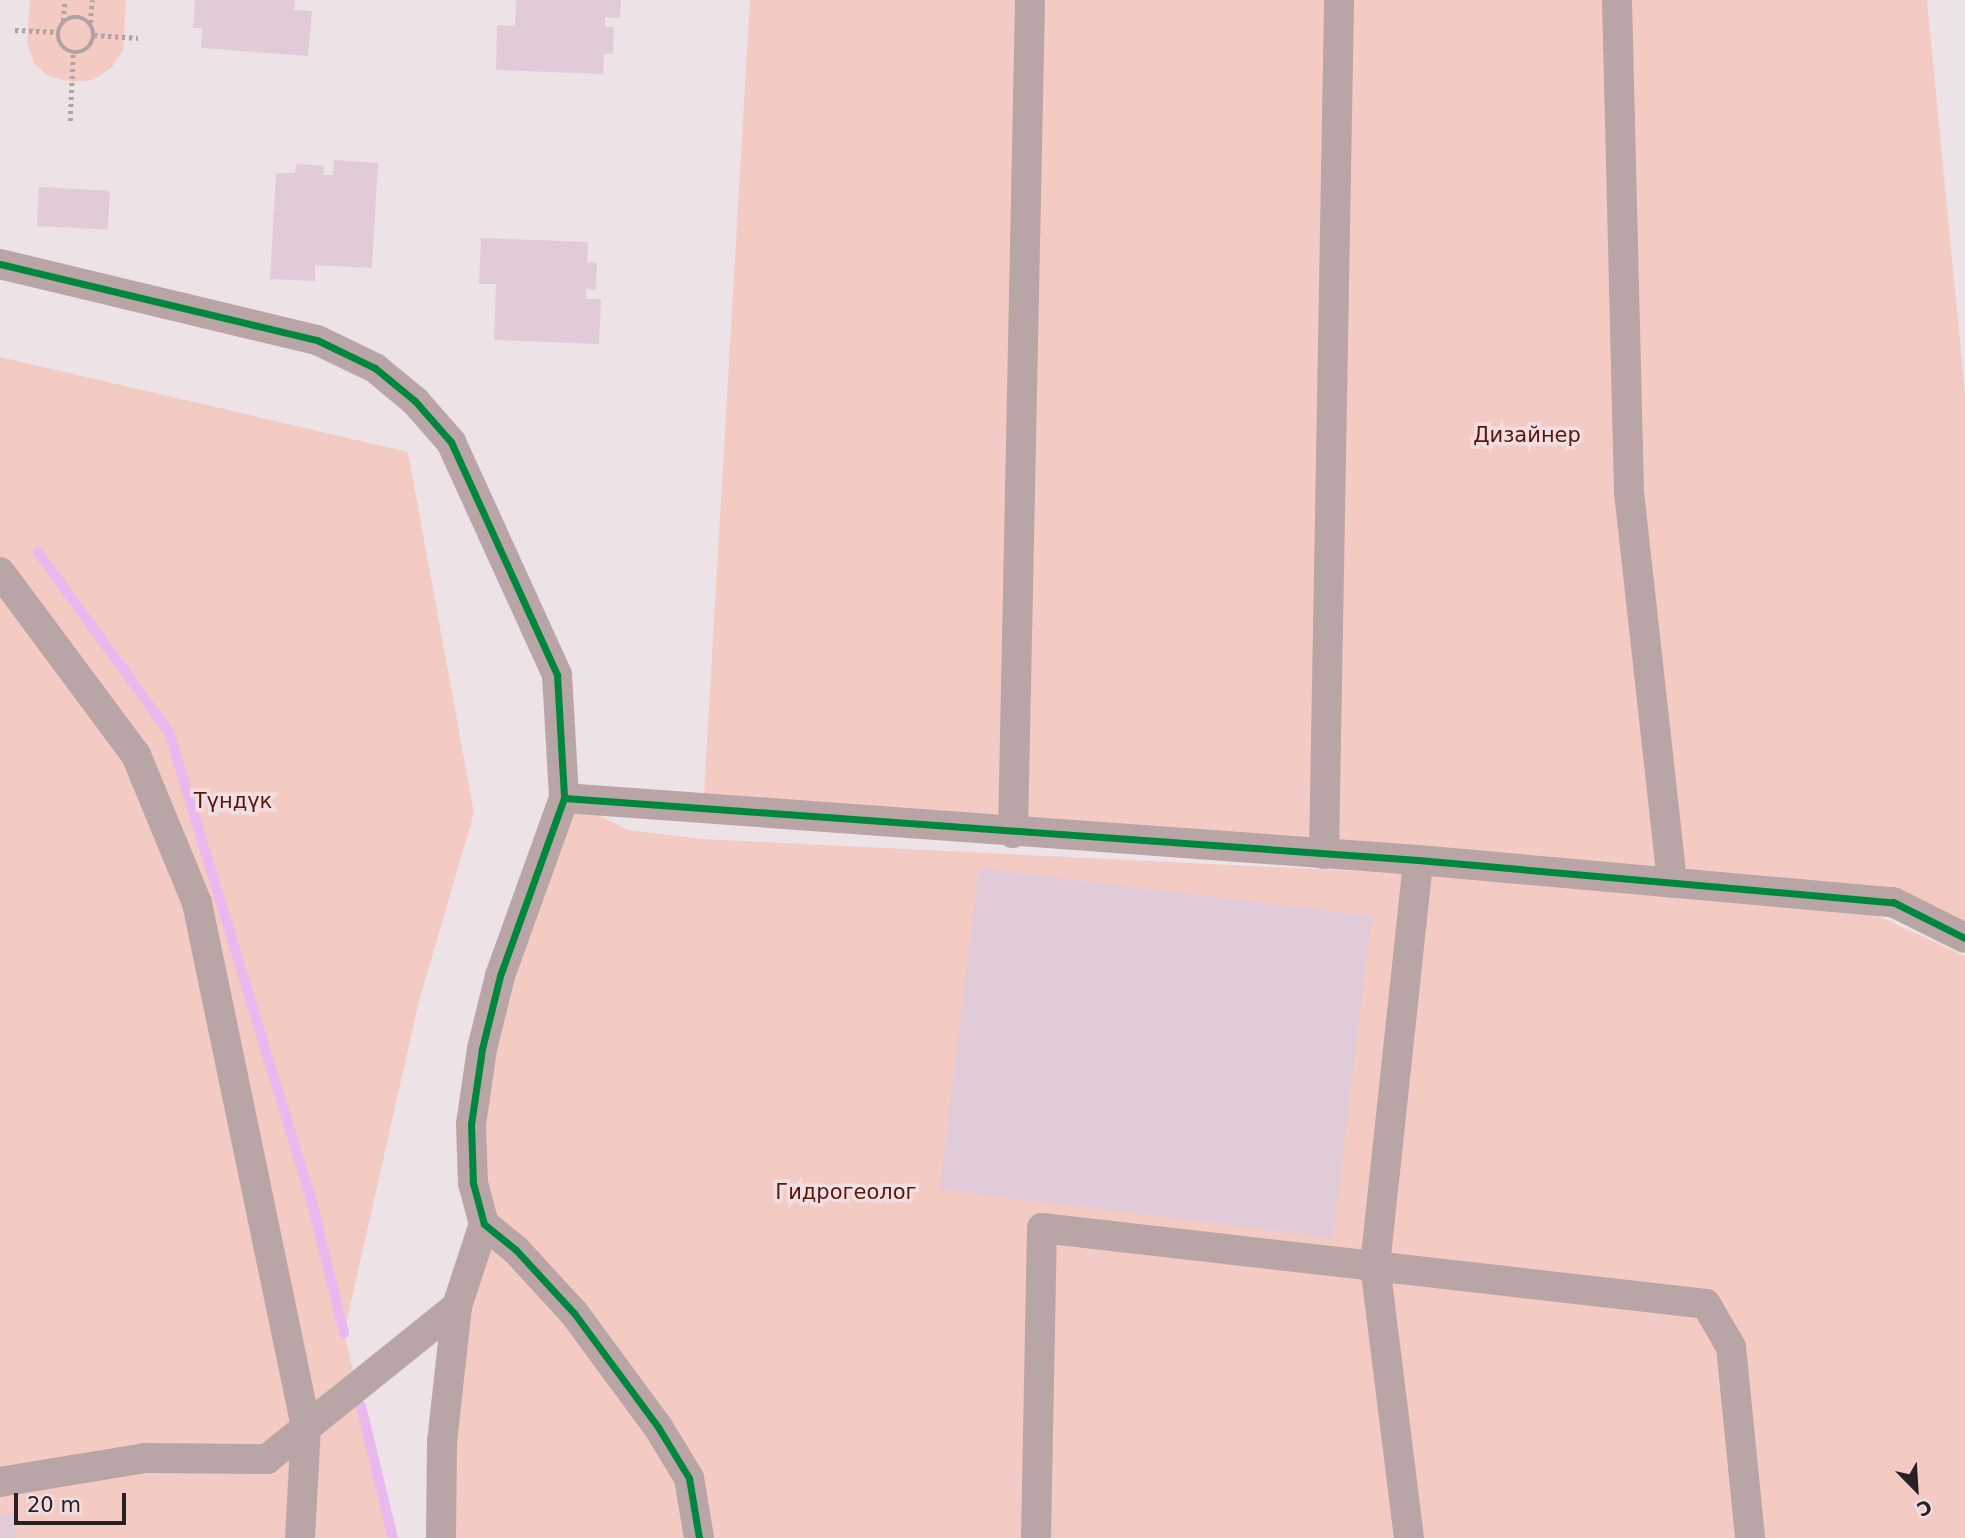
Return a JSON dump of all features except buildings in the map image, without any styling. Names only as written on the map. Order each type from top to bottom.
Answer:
[{"type":"street","points":[[1013,833],[1030,0]]},
{"type":"street","points":[[1324,854],[1339,0]]},
{"type":"street","points":[[1617,0],[1629,492],[1672,883]]},
{"type":"street","points":[[0,264],[317,340],[375,368],[415,401],[450,442],[557,675],[564,798],[500,976],[482,1049],[471,1124],[473,1183],[484,1224],[533,1268],[625,1377],[689,1478],[699,1538]]},
{"type":"street","points":[[0,572],[136,755],[197,903],[306,1427],[300,1538]]},
{"type":"street","points":[[564,798],[1013,833],[1418,860],[1893,902],[1965,938]]},
{"type":"street","points":[[1409,1538],[1375,1265],[1418,860]]},
{"type":"street","points":[[441,1538],[442,1442],[457,1306],[484,1224]]},
{"type":"street","points":[[1037,1538],[1042,1228],[1706,1304],[1731,1347],[1751,1538]]},
{"type":"street","points":[[0,1482],[145,1458],[267,1459],[457,1306]]},
{"type":"path","points":[[65,0],[63,22],[58,32],[60,43],[73,53]]},
{"type":"path","points":[[73,53],[85,50],[94,35],[90,23],[92,0]]},
{"type":"path","points":[[63,22],[79,17],[90,23]]},
{"type":"path","points":[[15,30],[58,32]]},
{"type":"path","points":[[94,35],[138,38]]},
{"type":"path","points":[[71,121],[73,53]]},
{"type":"green space","points":[[30,0],[126,0],[123,50],[112,67],[93,80],[72,82],[48,76],[34,63],[27,43]]},
{"type":"green space","name":"Дизайнер","points":[[750,0],[1927,0],[1965,394],[1965,938],[1892,902],[704,794]]},
{"type":"green space","name":"Түндүк","points":[[0,357],[408,452],[474,813],[419,1001],[344,1333],[393,1538],[0,1538]]},
{"type":"green space","name":"Гидрогеолог","points":[[564,798],[628,830],[702,839],[1498,878],[1876,915],[1965,956],[1965,1538],[441,1538],[442,1442],[484,1224],[471,1124]]},
{"type":"waterway","points":[[38,552],[169,732],[312,1202],[344,1333]]},
{"type":"waterway","points":[[361,1406],[393,1538]]},
{"type":"cycle path","points":[[0,264],[317,340],[375,368],[415,401],[451,442],[557,675],[564,798],[500,976],[482,1049],[471,1124],[473,1183],[484,1224],[516,1250],[574,1313],[658,1427],[689,1478],[699,1538]]},
{"type":"cycle path","points":[[564,798],[1418,860],[1893,902],[1965,938]]}]
